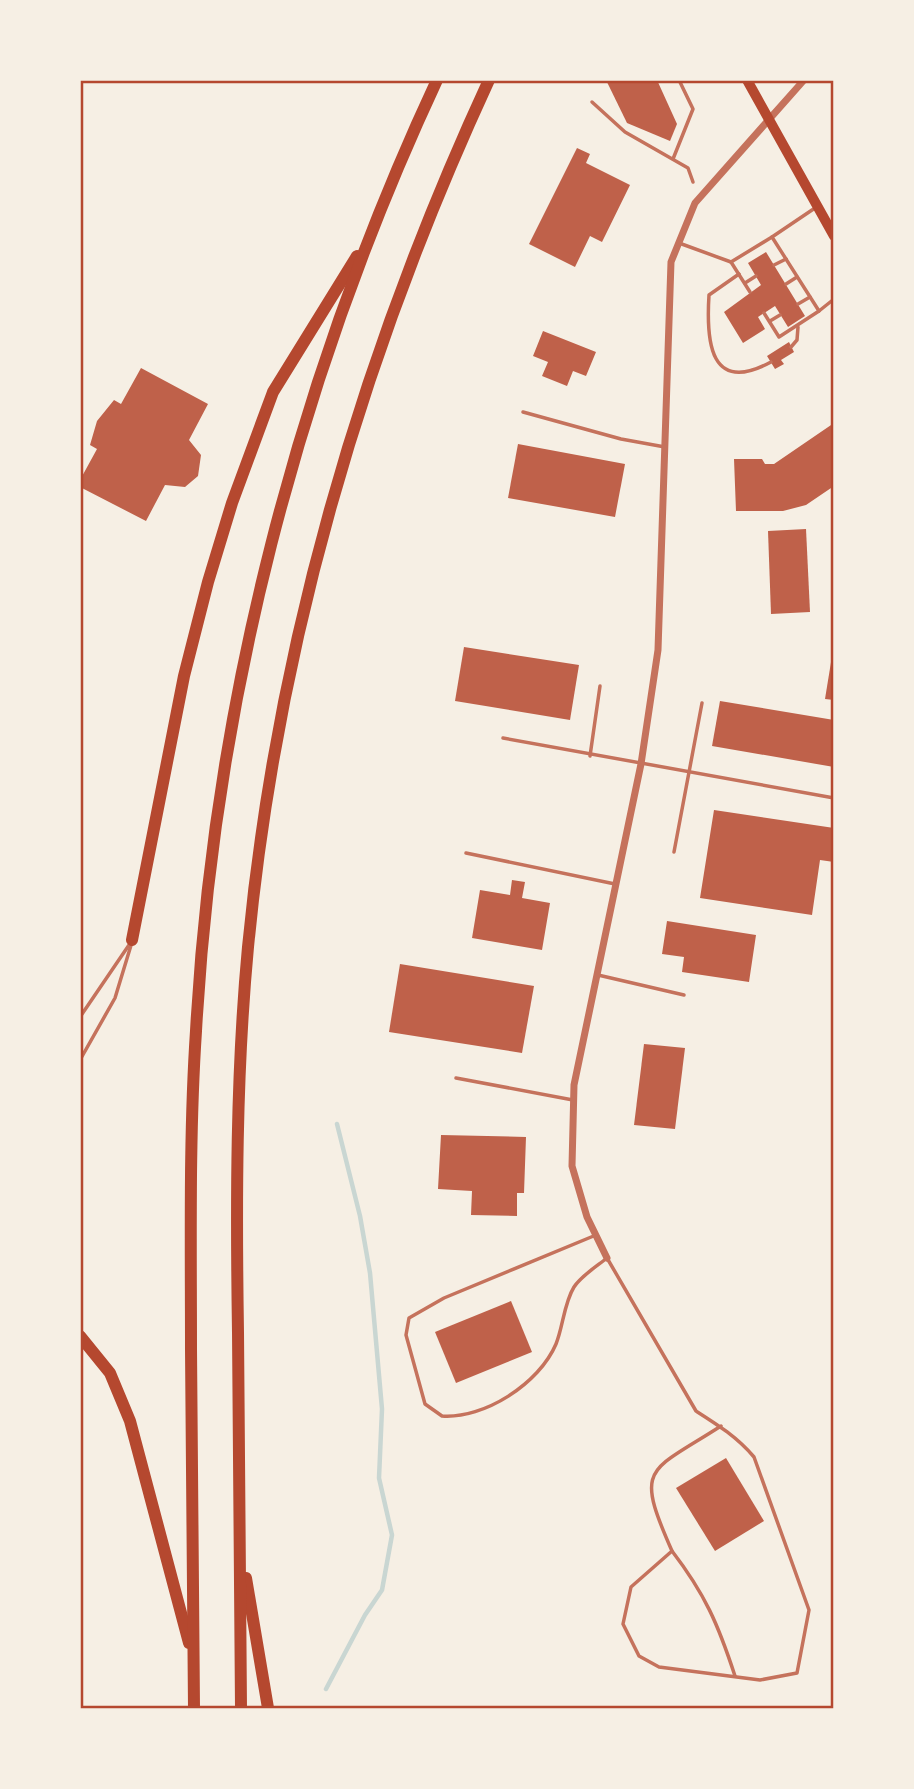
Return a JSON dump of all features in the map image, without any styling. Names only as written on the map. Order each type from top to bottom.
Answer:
[{"type":"highway","points":[[194,1709],[192,1125],[196,1028],[210,876],[244,662],[267,560],[310,408],[370,234],[437,80]]},
{"type":"highway","points":[[241,1709],[237,1215],[241,1046],[249,936],[272,775],[304,605],[363,394],[398,293],[489,80]]},
{"type":"highway","points":[[132,940],[184,676],[232,503],[273,393],[370,234]]},
{"type":"highway","points":[[80,1336],[110,1373],[130,1421],[194,1661]]},
{"type":"highway","points":[[240,1539],[268,1709]]},
{"type":"main road","points":[[747,80],[834,236]]},
{"type":"street","points":[[607,1258],[572,1167],[573,1100],[641,764],[658,650],[668,282],[677,242],[695,203],[804,80]]},
{"type":"lane","points":[[673,159],[693,109],[679,80]]},
{"type":"lane","points":[[592,102],[625,132],[688,168],[693,182]]},
{"type":"lane","points":[[731,261],[816,207]]},
{"type":"lane","points":[[772,237],[819,312]]},
{"type":"lane","points":[[677,242],[731,261],[750,292]]},
{"type":"lane","points":[[774,265],[786,259]]},
{"type":"lane","points":[[739,274],[709,295],[709,344],[719,364],[739,373],[754,372],[771,362]]},
{"type":"lane","points":[[745,283],[756,276]]},
{"type":"lane","points":[[786,284],[797,277]]},
{"type":"lane","points":[[798,304],[810,297]]},
{"type":"lane","points":[[764,313],[779,337],[819,312],[834,299]]},
{"type":"lane","points":[[769,321],[780,315]]},
{"type":"lane","points":[[791,347],[797,340],[798,325]]},
{"type":"lane","points":[[523,412],[621,439],[665,447]]},
{"type":"lane","points":[[590,756],[600,686]]},
{"type":"lane","points":[[674,852],[702,703]]},
{"type":"lane","points":[[503,738],[590,756],[834,798]]},
{"type":"lane","points":[[466,853],[618,885]]},
{"type":"lane","points":[[80,1017],[132,940]]},
{"type":"lane","points":[[80,1060],[92,1044],[116,998],[132,940]]},
{"type":"lane","points":[[598,975],[684,995]]},
{"type":"lane","points":[[456,1078],[573,1100]]},
{"type":"lane","points":[[596,1235],[456,1293],[408,1318],[406,1335],[425,1404],[431,1411],[442,1416],[457,1417],[477,1413],[530,1377],[545,1362],[555,1345],[574,1287],[607,1258],[696,1411],[737,1438],[754,1457],[808,1610],[797,1673],[760,1679],[659,1667],[639,1656],[623,1624],[631,1587],[672,1551]]},
{"type":"lane","points":[[721,1426],[658,1466],[650,1480],[650,1498],[672,1551],[701,1589],[718,1625],[736,1676]]},
{"type":"building","points":[[606,80],[657,80],[677,124],[670,141],[627,123]]},
{"type":"building","points":[[577,148],[590,154],[586,163],[630,185],[602,242],[590,236],[575,267],[529,244]]},
{"type":"building","points":[[766,252],[805,316],[788,327],[775,306],[758,317],[765,329],[743,343],[724,312],[761,285],[748,263]]},
{"type":"building","points":[[543,331],[596,352],[586,376],[573,371],[567,386],[542,376],[548,362],[533,356]]},
{"type":"building","points":[[789,342],[794,352],[781,360],[784,364],[775,369],[767,356]]},
{"type":"building","points":[[141,368],[208,404],[189,440],[201,455],[198,476],[185,487],[165,485],[146,521],[80,487],[80,480],[97,449],[90,445],[97,421],[114,400],[121,404]]},
{"type":"building","points":[[834,423],[834,486],[806,505],[783,511],[736,511],[734,459],[762,459],[765,464],[774,464]]},
{"type":"building","points":[[518,444],[625,464],[615,517],[508,498]]},
{"type":"building","points":[[806,529],[810,612],[771,614],[768,531]]},
{"type":"building","points":[[464,647],[579,665],[570,720],[455,701]]},
{"type":"building","points":[[834,656],[834,700],[825,699]]},
{"type":"building","points":[[720,701],[834,720],[834,767],[712,746]]},
{"type":"building","points":[[714,810],[834,828],[834,862],[820,860],[812,915],[700,898]]},
{"type":"building","points":[[512,880],[525,882],[522,898],[550,903],[542,950],[472,938],[480,890],[510,895]]},
{"type":"building","points":[[667,921],[756,935],[749,982],[682,972],[684,957],[662,954]]},
{"type":"building","points":[[400,964],[534,986],[522,1053],[389,1032]]},
{"type":"building","points":[[644,1044],[685,1048],[675,1129],[634,1125]]},
{"type":"building","points":[[441,1135],[526,1137],[524,1193],[517,1193],[517,1216],[471,1215],[472,1191],[438,1189]]},
{"type":"building","points":[[511,1301],[532,1352],[456,1383],[435,1332]]},
{"type":"building","points":[[726,1458],[764,1521],[715,1551],[676,1488]]},
{"type":"waterway","points":[[326,1689],[365,1615],[382,1590],[392,1535],[379,1478],[382,1409],[370,1273],[360,1216],[337,1124]]}]
